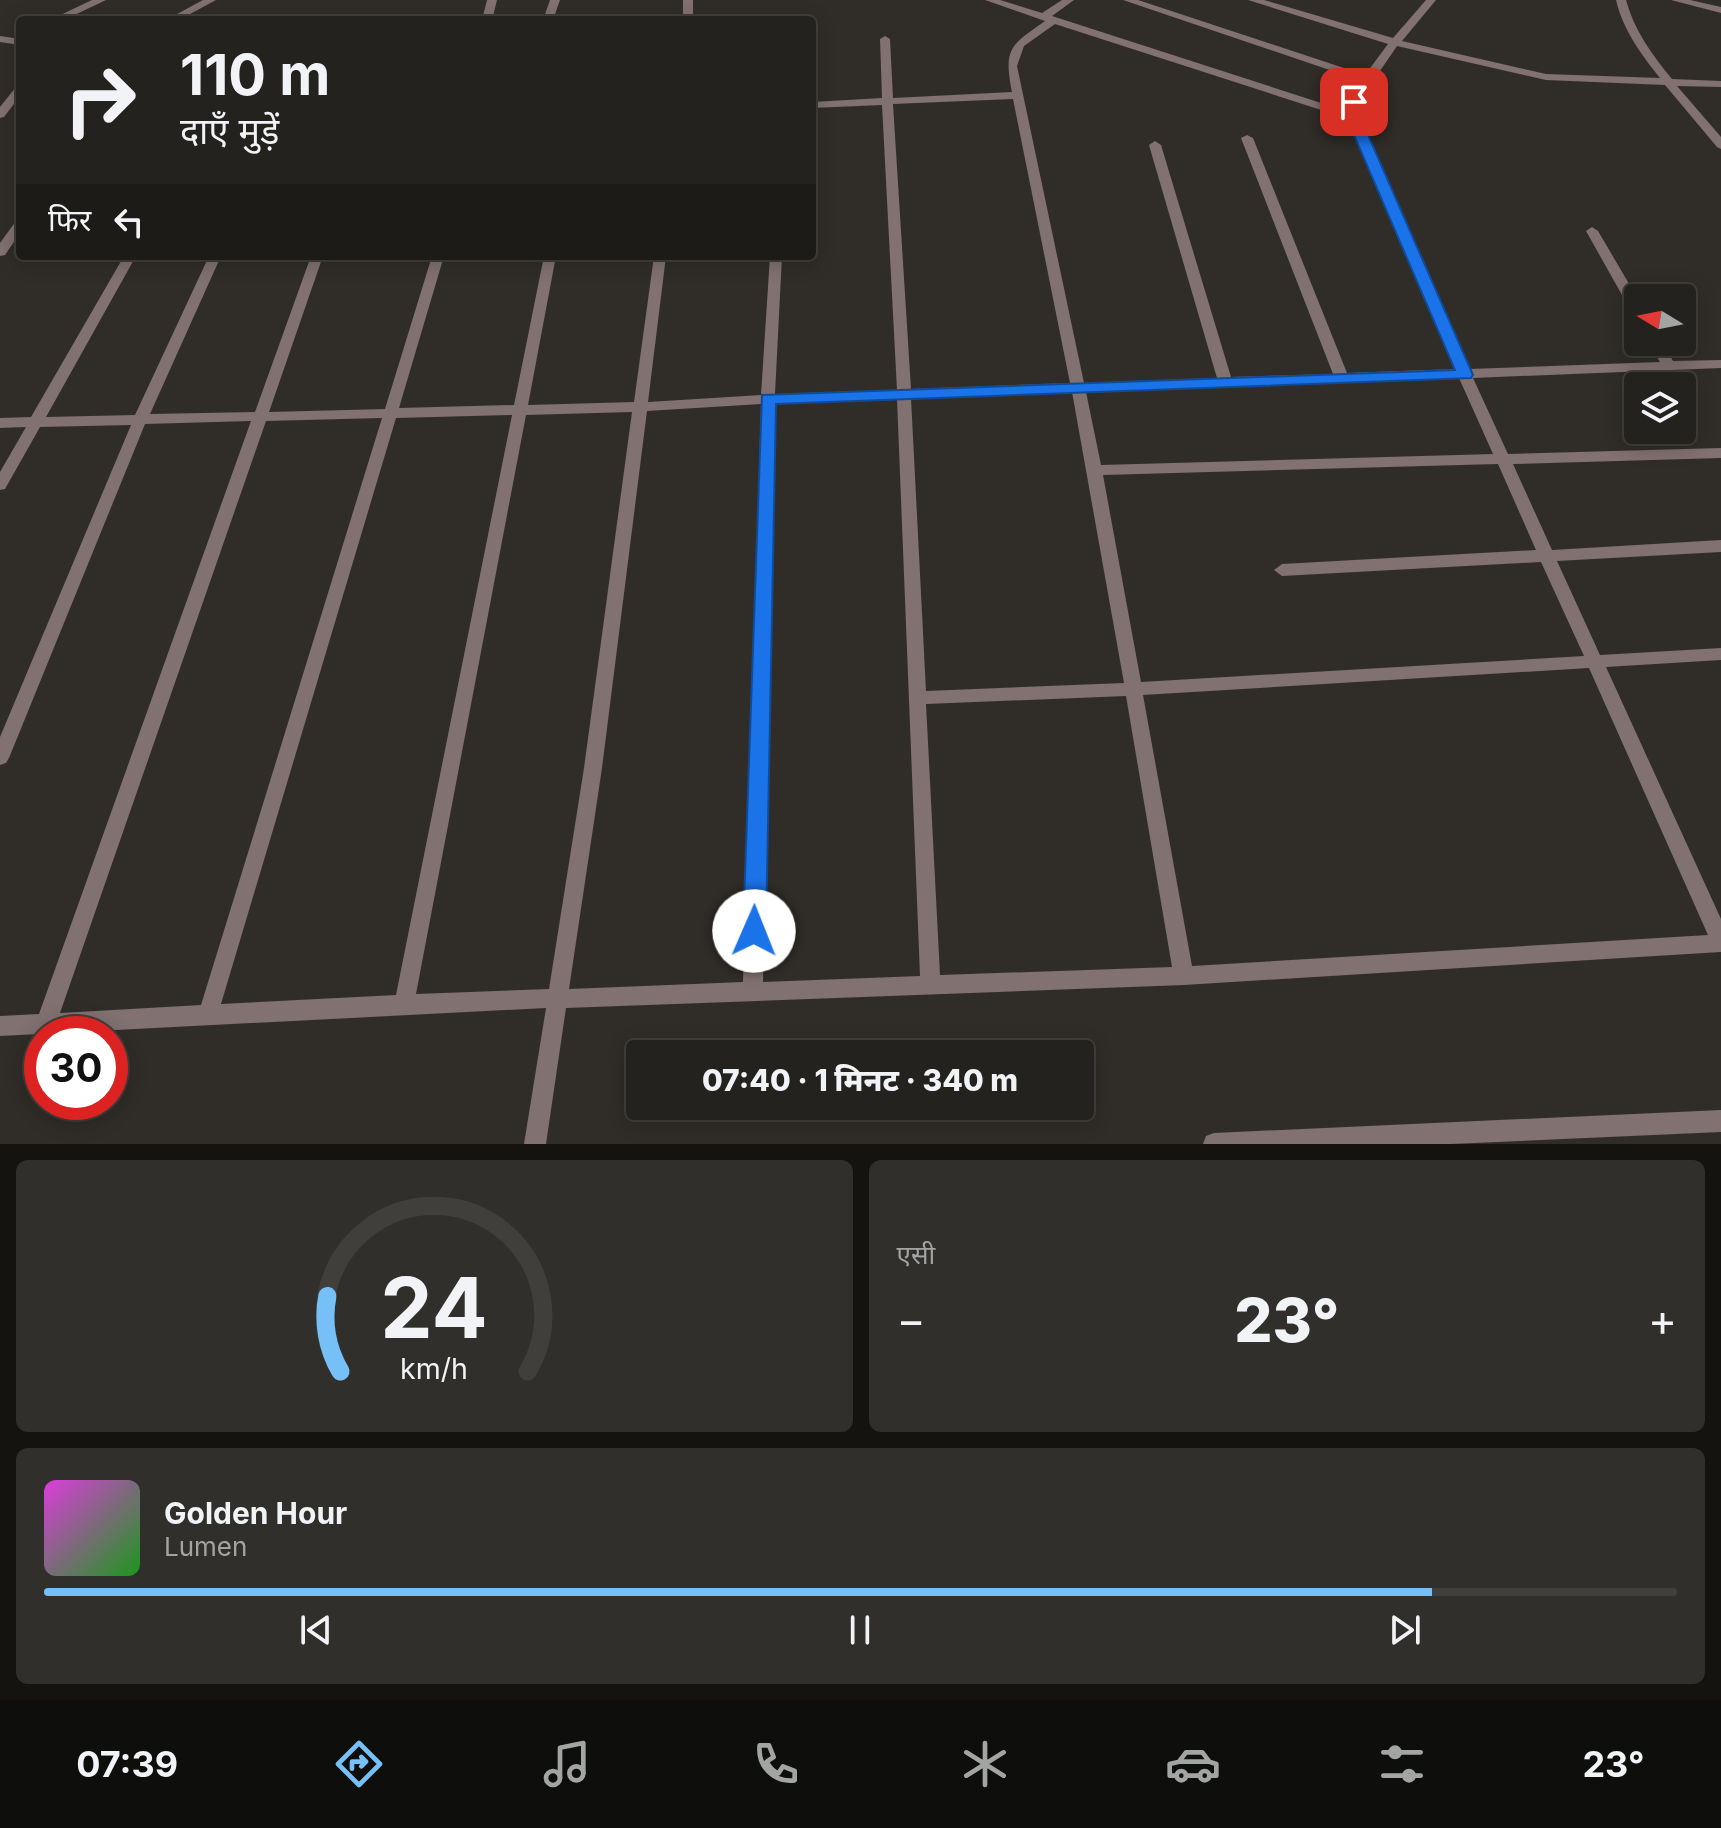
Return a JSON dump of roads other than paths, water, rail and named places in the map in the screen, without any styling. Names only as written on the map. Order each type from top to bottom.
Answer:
[{"type":"street","points":[[64,16],[101,0]]},
{"type":"street","points":[[179,16],[211,0]]},
{"type":"street","points":[[990,0],[1354,117]]},
{"type":"street","points":[[1069,0],[1019,45],[1013,54],[1012,66],[1095,470],[1184,976]]},
{"type":"street","points":[[1253,0],[1397,43],[1546,77],[1721,84]]},
{"type":"street","points":[[128,1019],[404,1004],[1184,976],[1721,942],[1465,375],[1354,117],[1354,102],[1368,79],[1431,0]]},
{"type":"street","points":[[1621,0],[1624,17],[1644,50],[1720,141]]},
{"type":"street","points":[[1676,0],[1721,10]]},
{"type":"street","points":[[1138,1],[1368,79]]},
{"type":"street","points":[[885,39],[930,985]]},
{"type":"street","points":[[0,115],[16,94]]},
{"type":"street","points":[[816,105],[1018,95]]},
{"type":"street","points":[[1247,138],[1342,378]]},
{"type":"street","points":[[1155,145],[1226,383]]},
{"type":"street","points":[[0,252],[16,230]]},
{"type":"street","points":[[1592,231],[1624,287]]},
{"type":"street","points":[[0,485],[128,260]]},
{"type":"street","points":[[0,758],[139,422],[213,260]]},
{"type":"street","points":[[48,1016],[316,260]]},
{"type":"street","points":[[208,1015],[437,260]]},
{"type":"street","points":[[404,1004],[549,260]]},
{"type":"street","points":[[535,1144],[593,768],[659,260]]},
{"type":"street","points":[[753,993],[768,399],[776,260]]},
{"type":"street","points":[[1663,356],[1669,366]]},
{"type":"street","points":[[0,423],[139,422],[519,408],[640,407],[768,399],[1721,364]]},
{"type":"street","points":[[1095,470],[1721,453]]},
{"type":"street","points":[[1282,570],[1721,546]]},
{"type":"street","points":[[918,698],[1133,689],[1721,654]]},
{"type":"street","points":[[0,1026],[24,1024]]},
{"type":"street","points":[[1214,1144],[1721,1121]]}]
